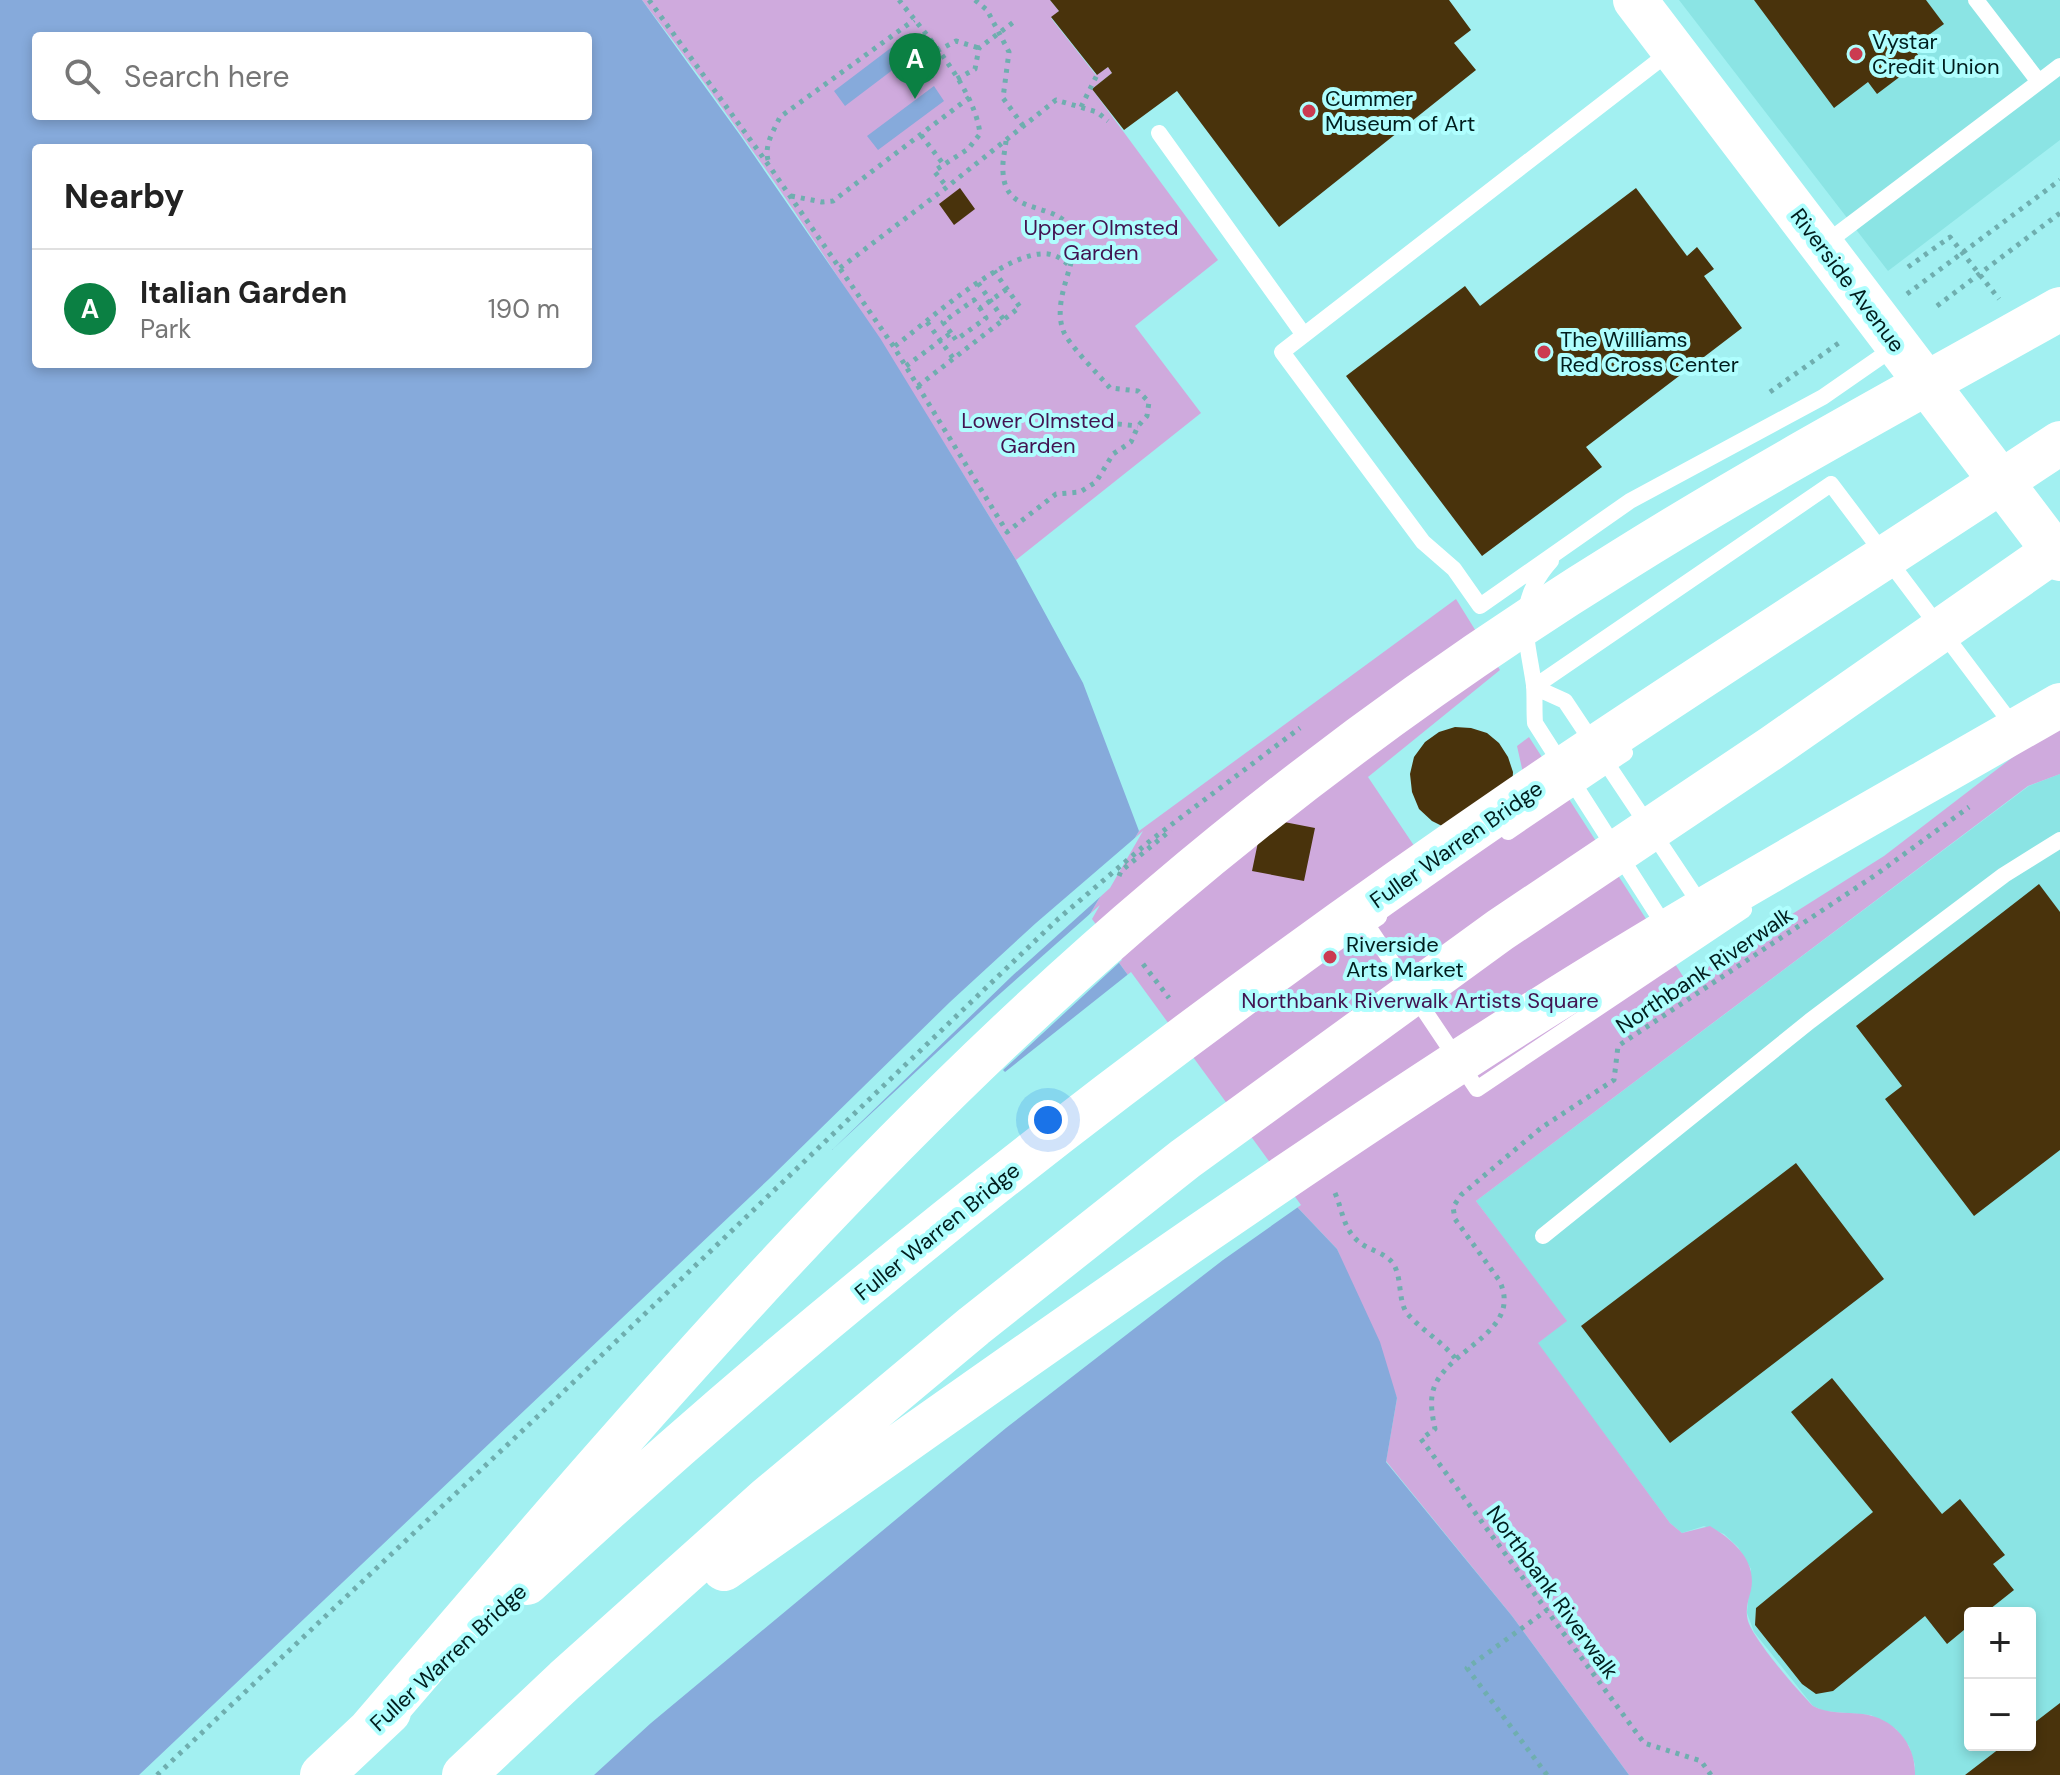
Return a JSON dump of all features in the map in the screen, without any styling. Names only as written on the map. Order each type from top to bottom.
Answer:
[{"type":"main road","name":"Riverside Avenue","points":[[1635,0],[2060,559]]},
{"type":"main road","points":[[368,1732],[657,1396],[787,1253],[1004,1036],[1163,894],[1408,703],[1567,595],[1722,500],[2060,309]]},
{"type":"main road","name":"Fuller Warren Bridge","points":[[322,1775],[559,1553],[763,1374],[968,1205],[1196,1029],[1304,949],[1523,796],[2060,443]]},
{"type":"main road","points":[[464,1775],[565,1680],[870,1411],[1161,1177],[1500,930],[1773,747],[2060,547]]},
{"type":"main road","points":[[1773,747],[2060,576]]},
{"type":"main road","points":[[565,1680],[1391,1106],[1601,972],[2060,705]]},
{"type":"lane","points":[[1976,0],[2039,82]]},
{"type":"lane","points":[[1672,50],[1282,352],[1423,542],[1454,569],[1480,606],[1650,489],[1837,388],[1897,345]]},
{"type":"lane","points":[[1822,246],[2060,66]]},
{"type":"lane","points":[[1159,133],[1304,335]]},
{"type":"lane","points":[[1534,687],[1831,484],[2005,715],[2005,724],[1999,739],[1793,877]]},
{"type":"lane","points":[[1566,545],[1547,566],[1527,603],[1525,646],[1534,687],[1535,723],[1682,952]]},
{"type":"lane","points":[[1856,596],[1896,569]]},
{"type":"lane","points":[[1534,687],[1565,701],[1716,929]]},
{"type":"lane","points":[[1497,839],[1634,747]]},
{"type":"lane","points":[[1543,1236],[1778,1045],[2004,875],[2060,840]]},
{"type":"lane","points":[[1393,908],[1367,925],[1477,1089],[1755,903]]},
{"type":"path","points":[[649,0],[790,195],[894,347],[1007,532],[1056,494],[1080,492],[1096,482],[1113,454],[1131,442],[1138,426],[1147,416],[1149,402],[1138,391],[1110,388],[1063,332],[1059,308],[1070,266],[1073,234],[1063,219],[1027,207],[1014,199],[1005,186],[1002,172],[1006,141]]},
{"type":"path","points":[[899,0],[970,97],[978,116],[980,134],[968,149],[934,171],[947,187]]},
{"type":"path","points":[[975,0],[987,10],[1009,52],[1003,98],[1024,127]]},
{"type":"path","points":[[770,167],[766,153],[780,117],[914,20]]},
{"type":"path","points":[[957,79],[975,69],[979,48],[1015,21]]},
{"type":"path","points":[[937,51],[956,41],[979,48]]},
{"type":"path","points":[[1081,107],[1097,75]]},
{"type":"path","points":[[790,195],[814,201],[833,201],[970,97]]},
{"type":"path","points":[[840,268],[1056,100],[1097,112],[1108,121]]},
{"type":"path","points":[[921,135],[944,165]]},
{"type":"path","points":[[1937,306],[2060,213]]},
{"type":"path","points":[[1908,267],[1950,237],[2008,312]]},
{"type":"path","points":[[894,347],[994,271],[1034,255],[1047,254],[1058,257],[1070,266]]},
{"type":"path","points":[[918,386],[1020,307],[994,271]]},
{"type":"path","points":[[978,283],[1004,320]]},
{"type":"path","points":[[980,308],[1007,289]]},
{"type":"path","points":[[974,300],[986,318],[956,340],[951,333],[943,322],[974,300]]},
{"type":"path","points":[[927,322],[953,358]]},
{"type":"path","points":[[906,366],[951,333]]},
{"type":"path","points":[[1088,421],[1138,426]]},
{"type":"path","name":"Northbank Riverwalk","points":[[1711,1775],[1701,1761],[1644,1743],[1421,1439],[1435,1429],[1431,1404],[1435,1385],[1441,1375],[1455,1358],[1495,1326],[1505,1306],[1504,1290],[1499,1280],[1455,1219],[1453,1207],[1461,1195],[1541,1128],[1614,1080],[1618,1046],[1874,876],[1971,806]]},
{"type":"path","points":[[1547,1610],[1467,1668],[1547,1775]]},
{"type":"shaded area","points":[[0,0],[642,0],[740,135],[880,338],[1016,560],[1083,683],[1139,831],[1087,919],[1298,1208],[1337,1249],[1380,1342],[1397,1398],[1386,1462],[1512,1616],[1629,1775],[0,1775]]},
{"type":"shaded area","points":[[1679,0],[2060,0],[2060,140],[1888,271]]},
{"type":"shaded area","points":[[900,41],[911,56],[845,106],[834,91]]},
{"type":"shaded area","points":[[934,86],[944,101],[878,150],[867,136]]},
{"type":"shaded area","points":[[2060,774],[2060,1775],[1915,1775],[1909,1746],[1896,1729],[1871,1715],[1824,1711],[1813,1706],[1754,1632],[1747,1613],[1751,1569],[1738,1547],[1724,1534],[1704,1526],[1682,1533],[1670,1523],[1537,1343],[1566,1321],[1476,1201],[2029,786]]},
{"type":"green space","points":[[642,0],[1050,0],[1059,11],[1051,18],[1096,75],[1108,67],[1112,73],[1092,89],[1218,260],[1135,326],[1201,413],[1016,560],[883,346],[790,205]]},
{"type":"green space","name":"Northbank Riverwalk Artists Square","points":[[1456,599],[1500,670],[1368,777],[1429,868],[1523,773],[1517,746],[1529,737],[1686,981],[1884,856],[2060,721],[2060,774],[2028,786],[1476,1201],[1567,1321],[1538,1343],[1670,1523],[1682,1533],[1710,1526],[1735,1544],[1747,1560],[1752,1579],[1748,1621],[1767,1652],[1818,1709],[1874,1716],[1893,1727],[1912,1753],[1915,1775],[1629,1775],[1512,1616],[1386,1461],[1397,1398],[1337,1249],[1298,1208],[1087,919],[1139,831]]},
{"type":"pier","points":[[1143,831],[1110,888],[1012,976],[832,1150],[1100,905],[1092,919],[1122,960],[1003,1070],[1005,1072],[1131,972],[1301,1205],[1223,1260],[1006,1428],[651,1723],[594,1775],[139,1775],[769,1179],[950,1002]]},
{"type":"building","name":"Cummer Museum of Art","points":[[1050,0],[1449,0],[1471,30],[1454,43],[1476,70],[1279,227],[1177,91],[1124,130],[1092,89],[1112,73],[1108,67],[1097,75],[1051,17],[1059,11]]},
{"type":"building","name":"Vystar Credit Union","points":[[1754,0],[1926,0],[1944,24],[1912,47],[1922,60],[1877,94],[1868,82],[1834,108]]},
{"type":"building","points":[[960,188],[975,209],[954,225],[939,204]]},
{"type":"building","name":"The Williams Red Cross Center","points":[[1636,188],[1687,256],[1697,247],[1714,269],[1704,276],[1742,328],[1586,447],[1602,467],[1482,556],[1346,376],[1465,286],[1480,306]]},
{"type":"building","points":[[1455,727],[1487,733],[1499,743],[1513,772],[1512,789],[1448,829],[1432,821],[1419,809],[1412,792],[1410,774],[1414,757],[1425,742],[1439,732]]},
{"type":"building","points":[[1263,818],[1315,828],[1304,881],[1252,871]]},
{"type":"building","points":[[2039,884],[2060,912],[2060,1150],[1974,1216],[1885,1099],[1902,1086],[1856,1026]]},
{"type":"building","points":[[1796,1163],[1884,1279],[1670,1443],[1581,1326]]},
{"type":"building","points":[[1832,1378],[1942,1514],[1960,1499],[2005,1555],[1993,1564],[2014,1590],[1993,1607],[1964,1607],[1964,1630],[1947,1644],[1925,1616],[1833,1691],[1816,1694],[1802,1684],[1755,1625],[1756,1608],[1873,1512],[1791,1412]]},
{"type":"building","points":[[2060,1703],[2060,1775],[1965,1775],[1996,1751],[2036,1751],[2036,1721]]},
{"type":"place","name":"Vystar Credit Union","points":[[1856,54]]},
{"type":"place","name":"Italian Garden","points":[[915,99]]},
{"type":"place","name":"Cummer Museum of Art","points":[[1309,111]]},
{"type":"place","name":"The Williams Red Cross Center","points":[[1544,352]]},
{"type":"place","name":"Riverside Arts Market","points":[[1330,957]]},
{"type":"park label","name":"Upper Olmsted Garden","points":[[1101,240]]},
{"type":"park label","name":"Lower Olmsted Garden","points":[[1038,432]]}]
